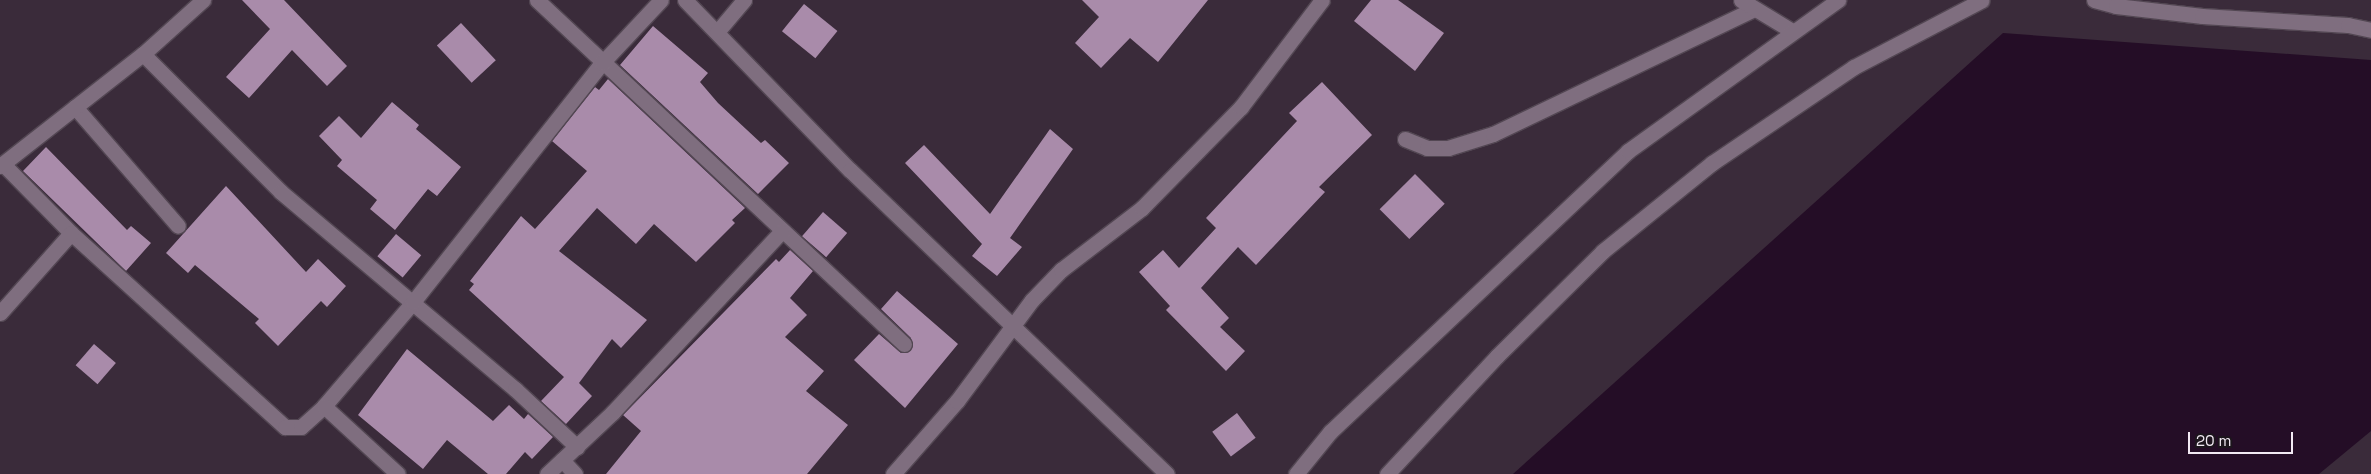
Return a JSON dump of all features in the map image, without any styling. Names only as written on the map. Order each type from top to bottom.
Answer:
[{"type":"street","points":[[203,0],[143,54],[2,165],[71,233],[286,427],[301,427],[324,406],[413,302],[602,63],[661,0]]},
{"type":"street","points":[[537,0],[781,232],[904,344]]},
{"type":"street","points":[[685,0],[850,170],[1167,474]]},
{"type":"street","points":[[717,32],[744,0]]},
{"type":"street","points":[[893,474],[957,401],[1014,328],[1032,300],[1061,270],[1142,208],[1242,107],[1322,0]]},
{"type":"street","points":[[1741,0],[1792,31]]},
{"type":"street","points":[[1296,474],[1330,432],[1628,152],[1792,31],[1838,0]]},
{"type":"street","points":[[1387,474],[1497,356],[1603,251],[1712,163],[1854,67],[1982,0]]},
{"type":"street","points":[[2094,0],[2116,6],[2202,16],[2348,25],[2371,30]]},
{"type":"street","points":[[1405,139],[1427,148],[1448,148],[1492,134],[1754,9]]},
{"type":"street","points":[[143,54],[281,192],[515,389],[577,447]]},
{"type":"street","points":[[75,107],[178,226]]},
{"type":"street","points":[[546,474],[577,447],[781,232]]},
{"type":"street","points":[[0,313],[71,233]]},
{"type":"street","points":[[324,406],[398,474]]},
{"type":"street","points":[[562,460],[575,474]]},
{"type":"shaded area","points":[[2003,33],[2371,60],[2371,431],[2319,474],[1513,474]]},
{"type":"building","points":[[242,0],[284,0],[347,66],[327,86],[292,50],[249,98],[226,77],[270,29]]},
{"type":"building","points":[[1082,0],[1208,0],[1158,62],[1130,38],[1101,68],[1075,43],[1099,17]]},
{"type":"building","points":[[1371,0],[1398,0],[1444,33],[1415,71],[1354,21]]},
{"type":"building","points":[[804,4],[837,31],[815,58],[782,31]]},
{"type":"building","points":[[461,23],[496,60],[472,83],[437,46]]},
{"type":"building","points":[[653,26],[708,73],[700,82],[718,103],[761,143],[765,140],[789,163],[758,194],[620,65]]},
{"type":"building","points":[[608,79],[745,208],[732,220],[735,223],[696,262],[654,224],[636,244],[597,208],[559,251],[647,320],[621,348],[612,339],[579,383],[592,396],[566,424],[541,401],[564,377],[469,290],[474,284],[470,281],[521,216],[535,229],[587,171],[552,141],[595,87],[599,90]]},
{"type":"building","points":[[1322,82],[1372,135],[1319,187],[1325,192],[1256,265],[1238,247],[1201,288],[1229,318],[1220,327],[1245,351],[1226,371],[1166,310],[1170,306],[1139,272],[1163,250],[1179,268],[1216,228],[1206,218],[1297,121],[1289,113]]},
{"type":"building","points":[[392,102],[419,125],[416,129],[461,167],[437,196],[428,189],[395,230],[370,209],[377,200],[337,166],[342,160],[319,136],[339,116],[361,138]]},
{"type":"building","points":[[1050,129],[1073,149],[1010,238],[1022,247],[997,276],[972,256],[982,244],[905,163],[924,145],[990,214]]},
{"type":"building","points":[[46,147],[127,230],[131,226],[151,243],[126,271],[23,171]]},
{"type":"building","points":[[1415,174],[1445,204],[1409,239],[1380,209]]},
{"type":"building","points":[[226,186],[306,272],[318,259],[346,286],[327,307],[321,301],[278,346],[255,323],[259,319],[195,265],[188,273],[166,253]]},
{"type":"building","points":[[823,212],[847,233],[826,257],[802,236]]},
{"type":"building","points":[[396,234],[421,255],[403,277],[377,256]]},
{"type":"building","points":[[790,250],[813,271],[790,298],[807,315],[785,337],[824,371],[806,391],[848,425],[807,474],[606,474],[641,431],[623,415],[776,259],[779,262]]},
{"type":"building","points":[[897,291],[958,344],[905,408],[854,360],[879,334],[901,353],[911,350],[911,338],[881,309]]},
{"type":"building","points":[[94,344],[116,363],[98,384],[76,365]]},
{"type":"building","points":[[407,349],[493,421],[509,405],[524,419],[528,414],[553,437],[532,459],[525,452],[506,474],[488,474],[447,440],[423,469],[358,415]]},
{"type":"building","points":[[1237,413],[1256,438],[1231,456],[1212,432]]}]
